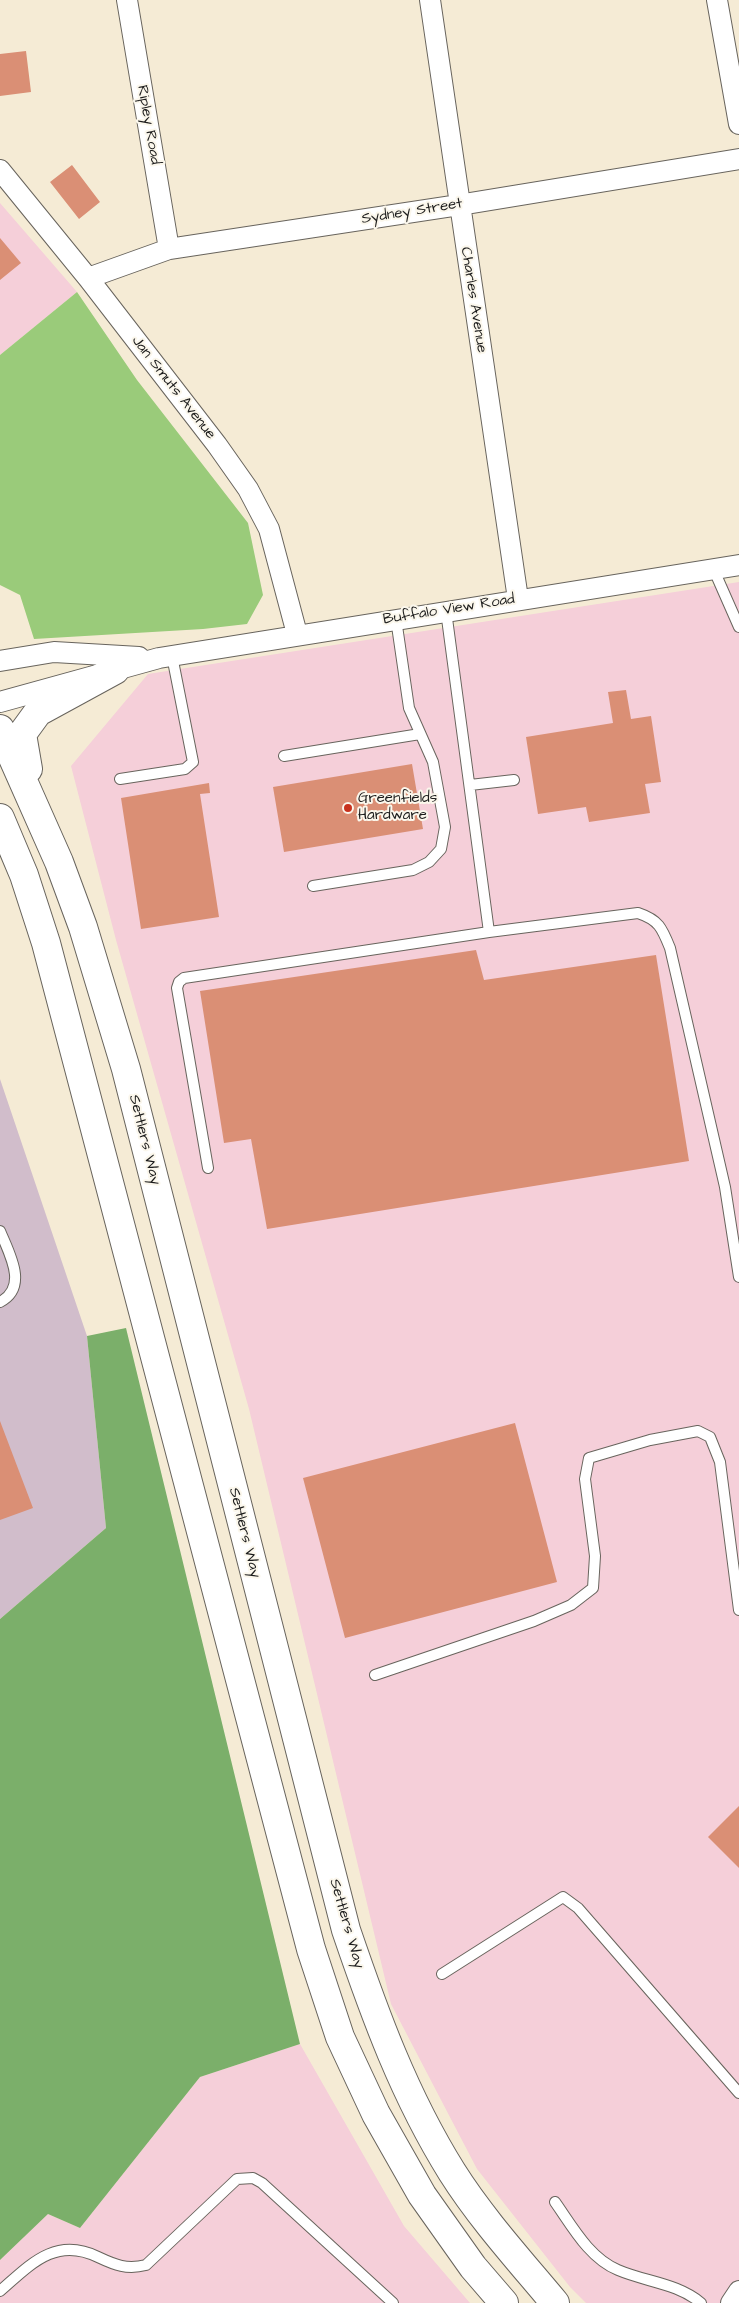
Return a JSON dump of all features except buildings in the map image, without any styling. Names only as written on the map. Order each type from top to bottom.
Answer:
[{"type":"main road","points":[[59,862],[25,760],[22,734],[38,712],[115,670]]},
{"type":"main road","name":"Settlers Way","points":[[0,729],[59,862],[83,927],[126,1069],[346,1930],[377,2021],[409,2095],[453,2173],[499,2235],[555,2303]]},
{"type":"main road","points":[[0,818],[24,875],[46,943],[311,1949],[340,2037],[376,2114],[422,2195],[473,2267],[504,2303]]},
{"type":"street","name":"Ripley Road","points":[[127,0],[169,249]]},
{"type":"street","name":"Charles Avenue","points":[[430,0],[518,599]]},
{"type":"street","points":[[717,0],[739,124]]},
{"type":"street","name":"Sydney Street","points":[[88,278],[169,249],[739,160]]},
{"type":"street","name":"Jan Smuts Avenue","points":[[1,174],[88,278],[217,445],[248,489],[269,530],[297,634]]},
{"type":"street","name":"Buffalo View Road","points":[[0,702],[165,657],[297,634],[739,565]]},
{"type":"street","name":"Buffalo View Road","points":[[0,661],[54,652],[165,657]]},
{"type":"street","points":[[730,2303],[739,2291]]},
{"type":"lane","points":[[713,568],[739,627]]},
{"type":"lane","points":[[446,611],[489,932]]},
{"type":"lane","points":[[313,886],[413,870],[429,862],[441,849],[445,827],[432,762],[409,708],[396,619]]},
{"type":"lane","points":[[120,780],[185,769],[193,762],[165,657]]},
{"type":"lane","points":[[284,756],[420,734]]},
{"type":"lane","points":[[470,785],[514,780]]},
{"type":"lane","points":[[208,1168],[177,988],[179,982],[184,978],[489,932],[638,913],[654,918],[664,931],[670,948],[725,1187],[739,1277]]},
{"type":"lane","points":[[0,1231],[14,1266],[16,1280],[12,1291],[0,1302]]},
{"type":"lane","points":[[375,1675],[500,1633],[571,1606],[593,1588],[595,1556],[585,1479],[589,1458],[650,1440],[698,1431],[710,1437],[720,1462],[739,1610]]},
{"type":"lane","points":[[442,1974],[563,1897],[578,1908],[739,2093]]},
{"type":"lane","points":[[0,2291],[32,2264],[53,2251],[72,2250],[94,2254],[120,2267],[134,2268],[146,2265],[237,2179],[253,2178],[269,2189],[393,2303]]},
{"type":"lane","points":[[555,2202],[590,2250],[616,2270],[687,2292],[700,2303]]},
{"type":"shaded area","points":[[0,203],[77,292],[0,355]]},
{"type":"shaded area","points":[[739,582],[739,2303],[586,2303],[570,2287],[477,2169],[391,2004],[249,1409],[116,940],[71,766],[148,674]]},
{"type":"shaded area","points":[[0,1079],[87,1336],[106,1528],[0,1619]]},
{"type":"shaded area","points":[[300,2044],[404,2226],[470,2303],[0,2303],[0,2260],[48,2214],[80,2228],[200,2077]]},
{"type":"green space","points":[[77,292],[137,380],[248,523],[263,595],[247,624],[203,629],[34,639],[20,595],[0,585],[0,355]]},
{"type":"green space","points":[[126,1328],[300,2044],[200,2077],[80,2228],[48,2214],[0,2260],[0,1619],[106,1528],[87,1336]]},
{"type":"place","name":"Greenfields Hardware","points":[[348,808]]}]
